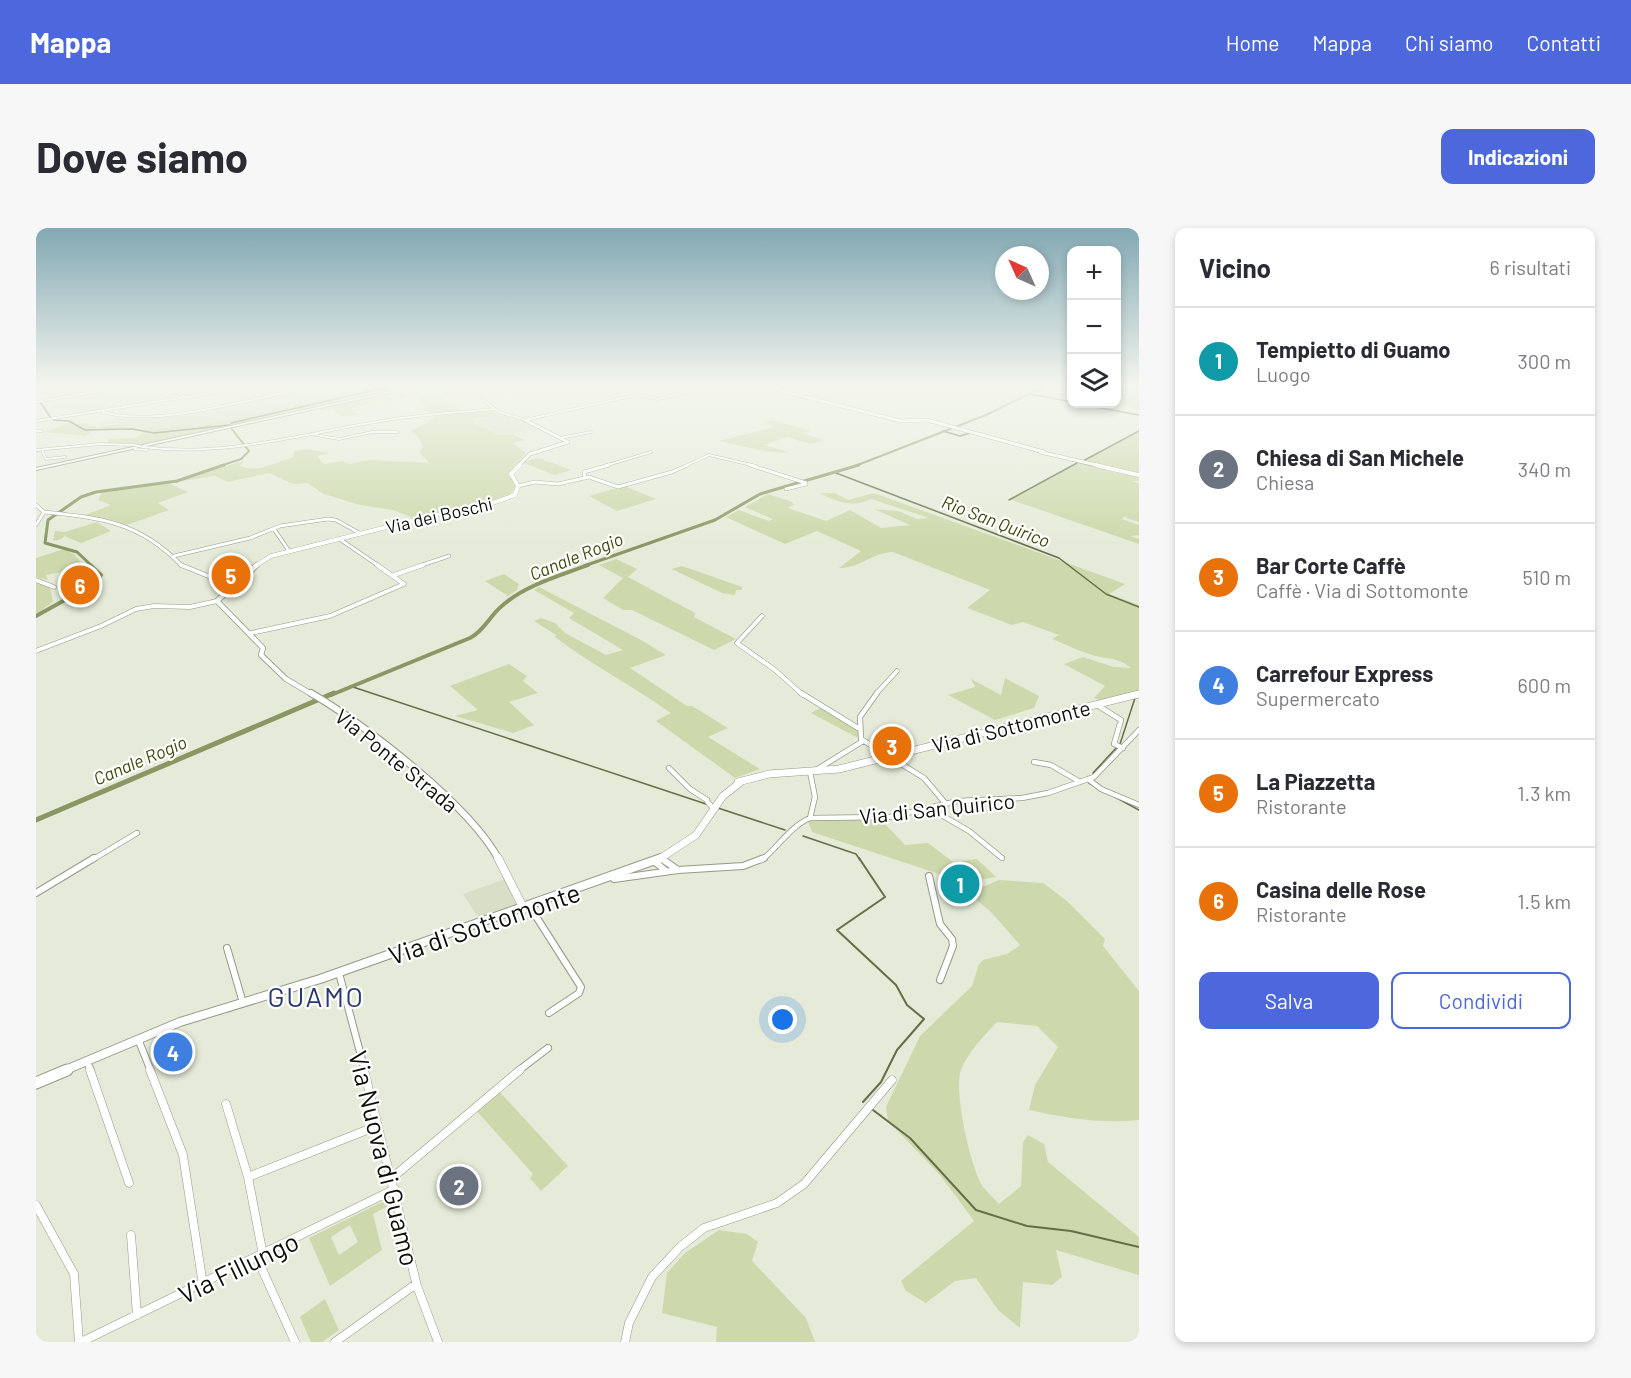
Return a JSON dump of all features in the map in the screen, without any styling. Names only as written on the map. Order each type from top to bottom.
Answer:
[{"type":"highway","points":[[36,468],[171,439]]},
{"type":"main road","name":"Via di Sottomonte","points":[[690,838],[709,802],[742,781],[770,774],[839,770],[1139,694]]},
{"type":"main road","name":"Via di Sottomonte","points":[[36,1083],[138,1038],[339,973],[614,879],[659,861],[704,826],[723,796],[742,781]]},
{"type":"street","points":[[135,449],[219,452],[294,439]]},
{"type":"street","name":"Via dei Boschi","points":[[217,601],[263,560],[289,551],[435,515],[470,511],[515,495],[518,486],[511,474],[513,471],[530,454],[568,443],[562,439]]},
{"type":"street","points":[[995,439],[1139,475]]},
{"type":"street","points":[[36,450],[100,444],[134,445],[177,451]]},
{"type":"street","points":[[42,450],[46,459],[65,457]]},
{"type":"street","points":[[585,477],[584,472],[651,452]]},
{"type":"street","points":[[518,486],[535,482],[558,484],[585,477],[621,487],[672,471],[709,455],[772,470],[806,483],[786,489]]},
{"type":"street","points":[[36,505],[44,512],[117,522],[174,556],[183,567],[233,586]]},
{"type":"street","points":[[36,525],[44,512]]},
{"type":"street","points":[[174,556],[250,538],[274,529],[331,519],[361,534]]},
{"type":"street","points":[[274,529],[289,551]]},
{"type":"street","points":[[251,633],[330,616],[404,584],[341,540]]},
{"type":"street","points":[[394,575],[449,556]]},
{"type":"street","points":[[36,580],[54,586]]},
{"type":"street","points":[[36,651],[101,626],[136,609],[160,606],[190,607],[217,601]]},
{"type":"street","name":"Via Ponte Strada","points":[[217,601],[251,633],[263,648],[261,655],[286,679],[320,698],[413,767],[475,825],[490,843],[527,908]]},
{"type":"street","points":[[762,616],[737,643],[740,647],[775,670],[800,693],[858,728],[863,741],[924,778],[946,804]]},
{"type":"street","points":[[858,728],[869,700],[897,670]]},
{"type":"street","points":[[1097,705],[1121,720],[1116,745],[1122,748]]},
{"type":"street","name":"Via di San Quirico","points":[[810,818],[890,816],[932,809],[946,804],[1022,798],[1048,793],[1088,780],[1139,730]]},
{"type":"street","points":[[614,879],[666,871],[743,866],[759,862],[780,845],[798,823],[810,818],[815,797],[812,772],[863,741]]},
{"type":"street","points":[[1034,762],[1048,764],[1080,782]]},
{"type":"street","points":[[669,768],[690,789],[709,802]]},
{"type":"street","points":[[1088,780],[1101,789],[1139,805]]},
{"type":"street","points":[[932,809],[969,831],[1002,858]]},
{"type":"street","points":[[36,893],[137,832]]},
{"type":"street","points":[[659,861],[678,870]]},
{"type":"street","points":[[659,861],[666,871]]},
{"type":"street","points":[[929,876],[940,924],[952,939],[953,946],[940,980]]},
{"type":"street","points":[[527,908],[581,987],[579,993],[549,1013]]},
{"type":"street","points":[[227,948],[243,1003]]},
{"type":"street","name":"Via Nuova di Guamo","points":[[339,973],[395,1189],[416,1284],[427,1320],[438,1342]]},
{"type":"street","points":[[138,1038],[183,1155],[202,1285]]},
{"type":"street","points":[[392,1178],[483,1099],[548,1048]]},
{"type":"street","points":[[87,1061],[129,1183]]},
{"type":"street","points":[[625,1342],[629,1323],[652,1277],[680,1247],[704,1228],[777,1203],[804,1184],[892,1080]]},
{"type":"street","points":[[226,1104],[248,1177],[260,1257],[295,1342]]},
{"type":"street","points":[[248,1177],[377,1126]]},
{"type":"street","name":"Via Fillungo","points":[[36,1205],[74,1274],[80,1342],[260,1257],[395,1189]]},
{"type":"street","points":[[131,1235],[137,1315]]},
{"type":"street","points":[[335,1342],[416,1284]]},
{"type":"shaded area","points":[[505,879],[516,905],[513,910],[481,922],[463,894]]},
{"type":"green space","points":[[109,439],[166,439],[138,445],[107,443]]},
{"type":"green space","points":[[419,439],[522,439],[524,440],[513,443],[526,453],[508,474],[516,486],[510,495],[471,510],[414,518],[393,510],[360,505],[324,494],[307,483],[293,484],[269,473],[228,482],[215,476],[182,481],[236,463],[244,462],[240,465],[251,468],[264,467],[293,457],[294,451],[308,449],[329,453],[317,456],[324,464],[342,461],[350,464],[368,460],[429,463],[419,452],[423,447]]},
{"type":"green space","points":[[781,439],[764,445],[789,452],[756,449],[719,441]]},
{"type":"green space","points":[[794,439],[824,440],[810,444]]},
{"type":"green space","points":[[1124,439],[1139,439],[1139,481],[1131,481],[1139,483],[1139,522],[1124,517],[1122,519],[1139,525],[1139,535],[1131,536],[1139,539],[1139,544],[1009,499]]},
{"type":"green space","points":[[538,458],[572,470],[554,475],[522,462]]},
{"type":"green space","points":[[168,483],[188,492],[158,503],[169,510],[127,525],[85,515],[111,505],[98,500],[102,492]]},
{"type":"green space","points":[[624,486],[656,499],[617,511],[589,496]]},
{"type":"green space","points":[[820,493],[835,493],[848,500],[874,493],[1125,584],[1109,594],[1139,605],[1139,690],[1099,700],[1094,698],[1105,686],[1064,664],[1083,657],[1114,667],[1131,668],[1116,660],[1095,656],[1052,639],[1059,635],[1023,622],[1012,625],[967,608],[990,590],[893,552],[853,566],[839,568],[861,551],[817,531],[785,544],[726,517],[739,510],[769,521],[773,519],[745,507],[768,494],[792,502],[794,505],[788,507],[791,509],[826,521],[850,510],[881,528],[910,525],[874,509],[898,511],[917,519],[929,518],[871,499],[859,503],[846,503]]},
{"type":"green space","points":[[97,522],[111,531],[81,543],[64,536],[62,539],[53,541],[55,531],[65,532]]},
{"type":"green space","points":[[64,549],[74,554],[94,577],[65,581],[62,572],[46,575],[48,580],[36,577],[36,558]]},
{"type":"green space","points":[[616,559],[637,569],[628,577],[695,613],[694,617],[736,639],[714,650],[632,610],[623,610],[603,598],[623,578],[599,565]]},
{"type":"green space","points":[[682,566],[742,587],[742,590],[736,590],[735,595],[722,593],[672,569]]},
{"type":"green space","points":[[504,574],[519,584],[517,590],[508,596],[485,581]]},
{"type":"green space","points":[[36,581],[50,586],[53,602],[36,614]]},
{"type":"green space","points":[[539,587],[666,655],[630,668],[687,706],[692,706],[728,728],[708,737],[760,769],[735,778],[656,721],[671,713],[583,657],[534,621],[541,618],[555,623],[565,633],[606,655],[623,650],[569,618],[574,613],[534,590]]},
{"type":"green space","points":[[509,664],[527,676],[523,681],[538,693],[509,702],[534,725],[513,733],[455,716],[478,710],[450,686]]},
{"type":"green space","points":[[1005,678],[1039,696],[1034,708],[995,720],[948,695],[975,687],[971,679],[1001,695]]},
{"type":"green space","points":[[822,707],[856,726],[860,739],[811,713]]},
{"type":"green space","points":[[849,818],[882,821],[905,845],[928,843],[953,862],[977,859],[996,877],[972,881],[957,874],[951,878],[812,832],[808,821]]},
{"type":"green space","points":[[999,880],[1043,883],[1067,901],[1105,939],[1103,946],[1139,991],[1139,1120],[1084,1119],[1029,1110],[1035,1085],[1058,1047],[1037,1026],[997,1022],[972,1051],[961,1070],[959,1094],[961,1111],[973,1164],[983,1187],[999,1204],[1021,1186],[1023,1142],[1028,1135],[1044,1144],[1048,1162],[1139,1237],[1139,1275],[1056,1250],[1062,1277],[1052,1285],[1023,1282],[1020,1328],[998,1310],[976,1278],[955,1281],[926,1303],[906,1291],[901,1281],[974,1221],[940,1175],[888,1121],[886,1107],[920,1036],[972,986],[979,964],[983,960],[1007,954],[1020,945],[991,912],[973,897],[973,891]]},
{"type":"green space","points":[[497,1089],[568,1166],[541,1191],[530,1178],[533,1174],[474,1108]]},
{"type":"green space","points":[[388,1199],[390,1205],[373,1214],[382,1250],[330,1286],[309,1238]],"holes":[[[350,1225],[358,1242],[339,1255],[331,1237]]]},
{"type":"green space","points":[[719,1230],[747,1234],[758,1242],[752,1261],[806,1318],[815,1342],[716,1342],[717,1327],[662,1313],[667,1273],[685,1253]]},
{"type":"green space","points":[[325,1299],[339,1330],[322,1342],[311,1342],[300,1317]]},
{"type":"waterway","points":[[220,466],[241,459],[249,451],[240,439]]},
{"type":"waterway","name":"Canale Rogio","points":[[855,466],[924,439]]},
{"type":"waterway","points":[[1083,461],[1124,439]]},
{"type":"waterway","points":[[1029,449],[1039,452]]},
{"type":"waterway","points":[[1070,460],[1106,469]]},
{"type":"waterway","points":[[1009,500],[1077,463]]},
{"type":"waterway","points":[[92,566],[77,552],[45,543],[48,520],[81,497],[96,492],[177,481],[224,465]]},
{"type":"waterway","name":"Canale Rogio","points":[[584,566],[715,520],[760,494],[859,465]]},
{"type":"waterway","name":"Rio San Quirico","points":[[836,473],[1059,558],[1106,594],[1139,607]]},
{"type":"waterway","points":[[36,616],[92,585],[101,575],[90,565]]},
{"type":"waterway","name":"Canale Rogio","points":[[331,695],[470,638],[480,631],[498,609],[512,598],[543,582],[588,565]]},
{"type":"waterway","points":[[350,686],[706,804]]},
{"type":"waterway","name":"Canale Rogio","points":[[36,820],[334,693]]},
{"type":"waterway","name":"Rio San Quirico","points":[[1120,744],[1135,698]]},
{"type":"waterway","name":"Rio San Quirico","points":[[1093,773],[1117,747]]},
{"type":"waterway","name":"Rio San Quirico","points":[[1089,783],[1139,810]]},
{"type":"waterway","points":[[718,808],[785,830]]},
{"type":"waterway","points":[[803,836],[856,854],[860,860]]},
{"type":"waterway","points":[[859,858],[885,897],[837,930],[896,985],[907,1005],[924,1019],[897,1050],[881,1082],[863,1102]]},
{"type":"waterway","points":[[873,1110],[910,1138],[976,1210],[1027,1226],[1071,1231],[1139,1247]]},
{"type":"place","name":"La Piazzetta","points":[[231,575]]},
{"type":"place","name":"Casina delle Rose","points":[[80,585]]},
{"type":"place","name":"Bar Corte Caffè","points":[[892,746]]},
{"type":"place","name":"Tempietto di Guamo","points":[[960,884]]},
{"type":"place","name":"Carrefour Express","points":[[173,1052]]},
{"type":"place","name":"Chiesa di San Michele","points":[[459,1186]]},
{"type":"district","name":"GUAMO","points":[[316,996]]}]
